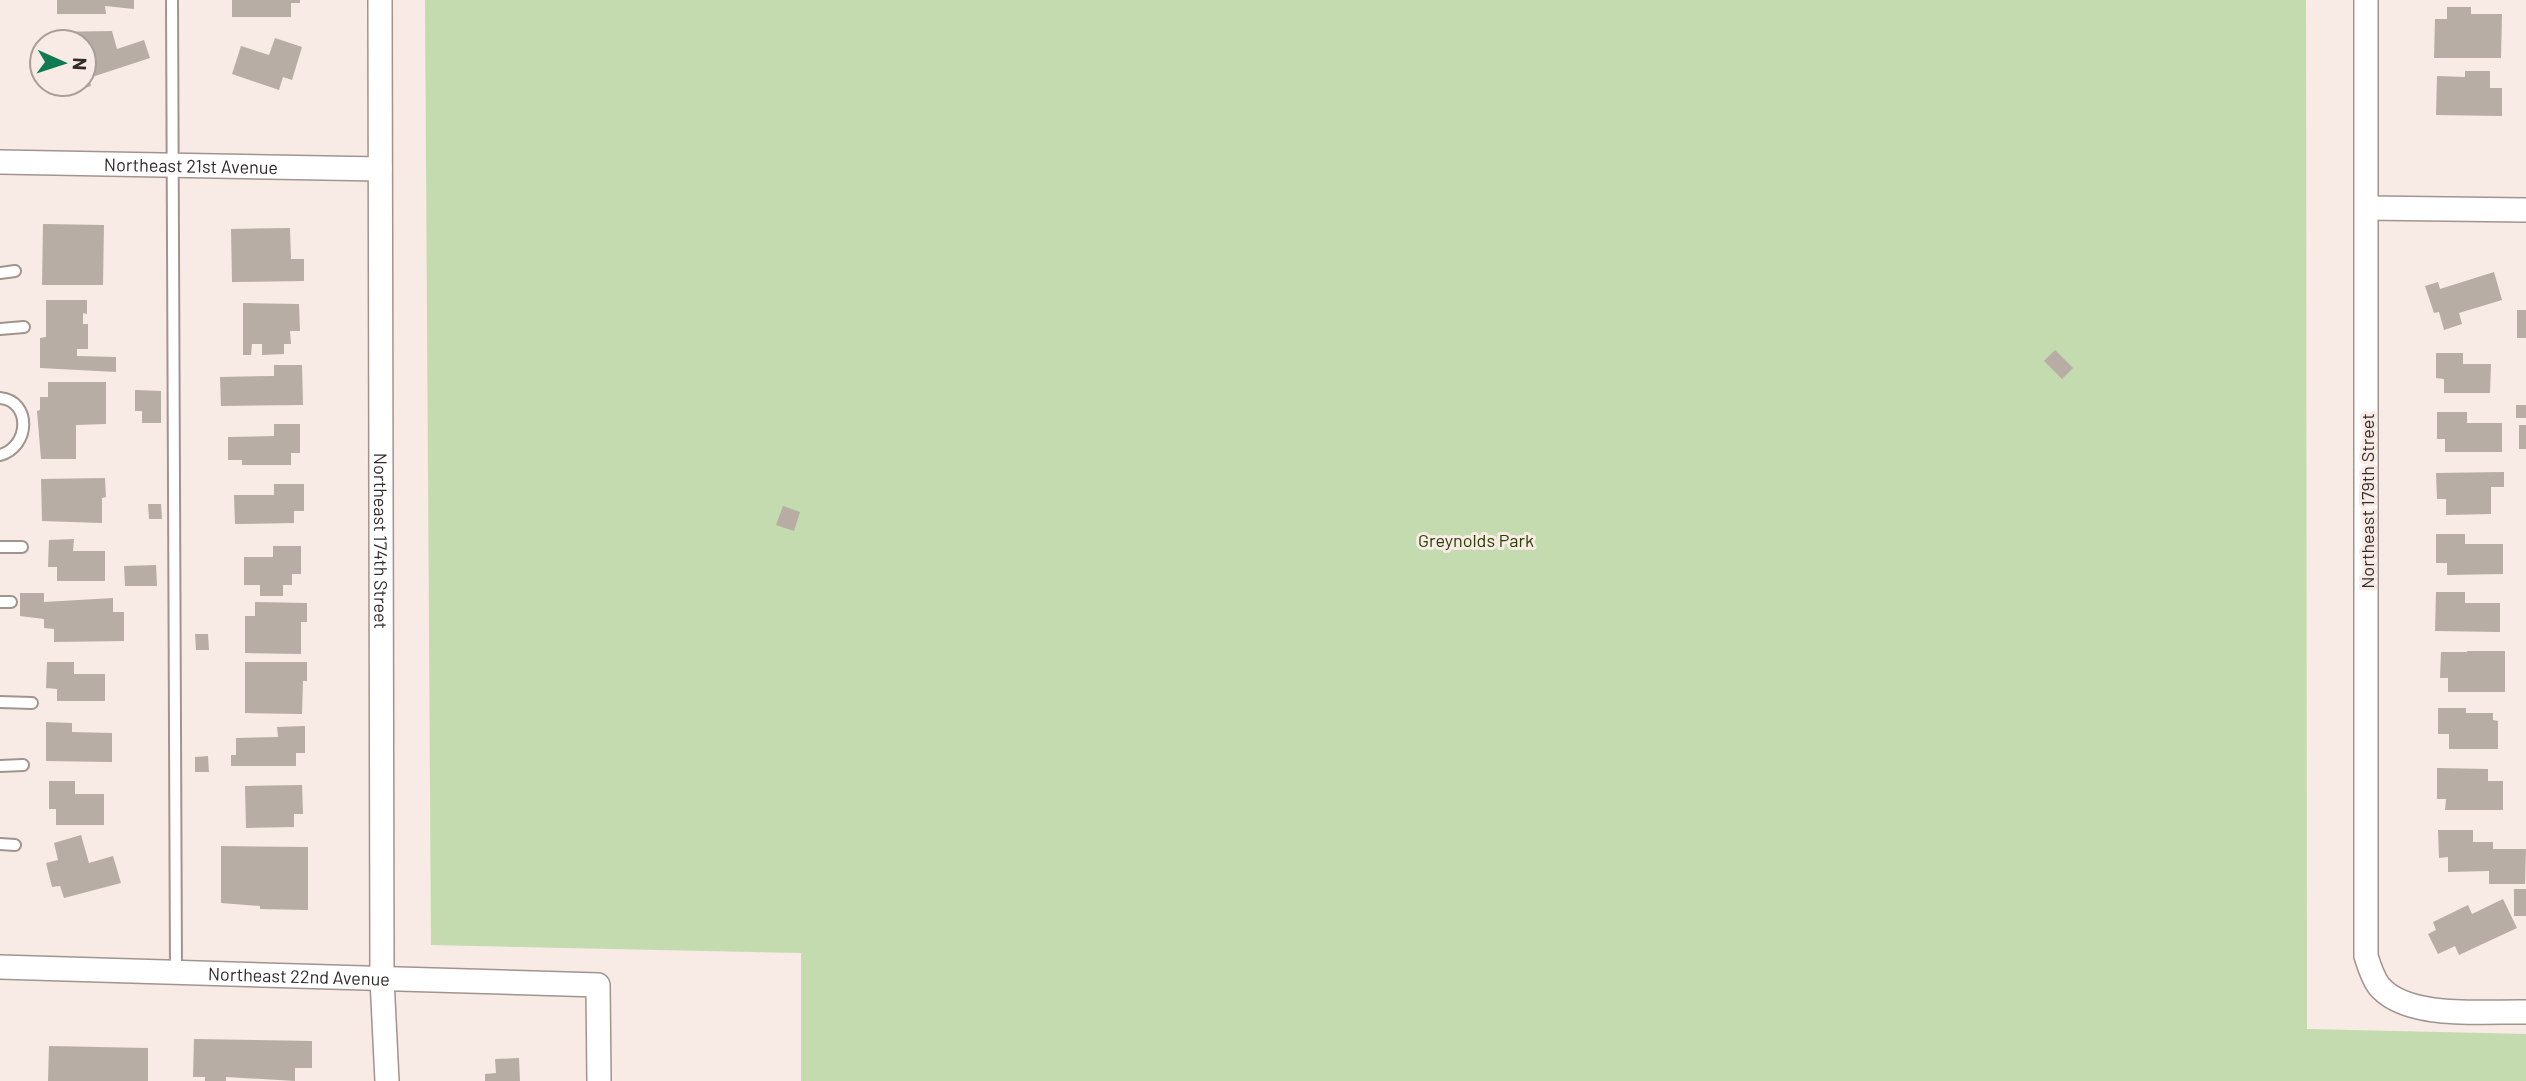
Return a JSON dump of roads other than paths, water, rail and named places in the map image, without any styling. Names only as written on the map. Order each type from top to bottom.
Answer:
[{"type":"street","name":"Northeast 174th Street","points":[[380,0],[382,979],[387,1081]]},
{"type":"street","name":"Northeast 179th Street","points":[[2366,0],[2366,956],[2379,986],[2388,995],[2403,1003],[2434,1010],[2526,1012]]},
{"type":"street","name":"Northeast 21st Avenue","points":[[0,162],[380,169]]},
{"type":"street","points":[[2367,208],[2526,209]]},
{"type":"street","name":"Northeast 22nd Avenue","points":[[0,967],[598,985],[599,1081]]},
{"type":"lane","points":[[172,0],[176,972]]},
{"type":"lane","points":[[0,272],[15,271]]},
{"type":"lane","points":[[0,329],[24,327]]},
{"type":"lane","points":[[0,398],[11,400],[20,410],[23,424],[22,437],[17,445],[0,455]]},
{"type":"lane","points":[[0,547],[22,547]]},
{"type":"lane","points":[[0,702],[32,704]]},
{"type":"lane","points":[[0,766],[23,765]]},
{"type":"lane","points":[[0,844],[16,845]]},
{"type":"park label","name":"Greynolds Park","points":[[1476,540]]}]
